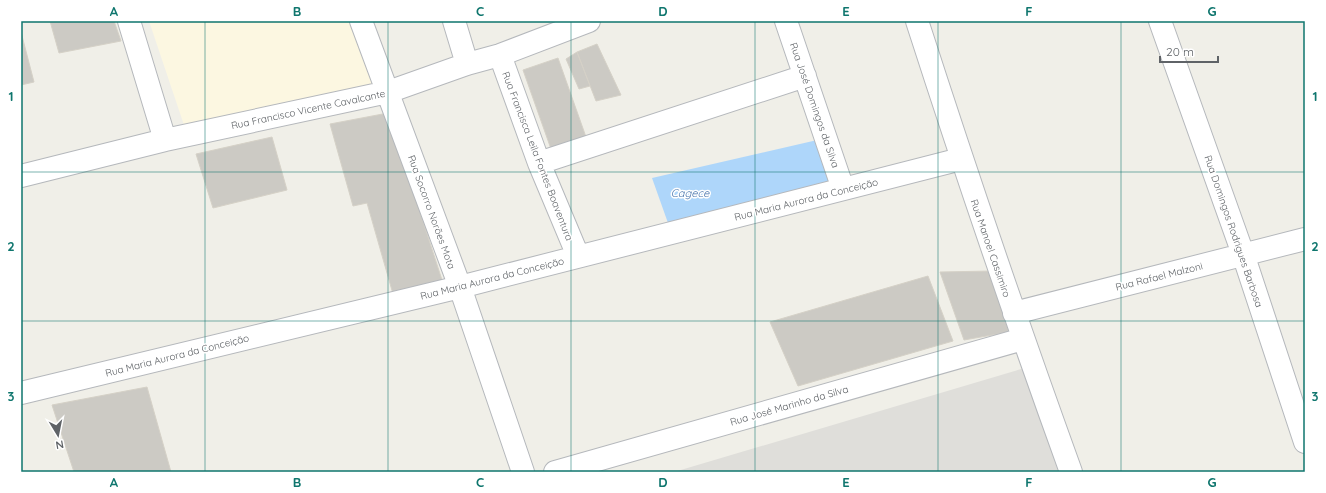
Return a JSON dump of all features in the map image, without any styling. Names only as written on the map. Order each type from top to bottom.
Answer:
[{"type":"street","points":[[128,21],[165,140]]},
{"type":"street","name":"Rua Socorro Norões Mota","points":[[361,21],[460,287],[523,472]]},
{"type":"street","points":[[454,21],[467,64]]},
{"type":"street","name":"Rua Francisco Vicente Cavalcante","points":[[21,176],[165,140],[388,92],[467,64],[500,55],[589,21]]},
{"type":"street","name":"Rua José Domingos da Silva","points":[[786,21],[843,189]]},
{"type":"street","name":"Rua Manoel Cassimiro","points":[[917,21],[961,159],[1071,472]]},
{"type":"street","name":"Rua Domingos Rodrigues Barbosa","points":[[1160,21],[1243,254],[1305,442]]},
{"type":"street","name":"Rua Francisca Leila Fontes Boaventura","points":[[500,55],[539,163],[578,256]]},
{"type":"street","points":[[539,163],[805,76]]},
{"type":"street","name":"Rua Maria Aurora da Conceição","points":[[21,393],[460,287],[961,159]]},
{"type":"street","name":"Rua Rafael Malzoni","points":[[1014,313],[1305,239]]},
{"type":"street","name":"Rua José Marinho da Silva","points":[[555,472],[1023,339]]},
{"type":"shaded area","points":[[149,21],[358,21],[381,87],[187,134]]},
{"type":"shaded area","points":[[1028,367],[1064,472],[674,472]]},
{"type":"water","name":"Cagece","points":[[826,138],[833,181],[668,223],[652,178]]},
{"type":"building","points":[[50,21],[114,21],[121,41],[59,53]]},
{"type":"building","points":[[21,32],[34,82],[21,85]]},
{"type":"building","points":[[597,44],[621,95],[596,101],[577,52]]},
{"type":"building","points":[[577,52],[590,86],[579,89],[566,59]]},
{"type":"building","points":[[558,58],[586,137],[551,149],[523,70]]},
{"type":"building","points":[[388,113],[442,280],[393,294],[367,203],[353,206],[330,124]]},
{"type":"building","points":[[272,137],[287,190],[213,208],[196,154]]},
{"type":"building","points":[[992,271],[1009,332],[964,340],[940,272]]},
{"type":"building","points":[[928,276],[953,341],[798,386],[770,322]]},
{"type":"building","points":[[147,387],[171,472],[74,472],[52,405]]}]
